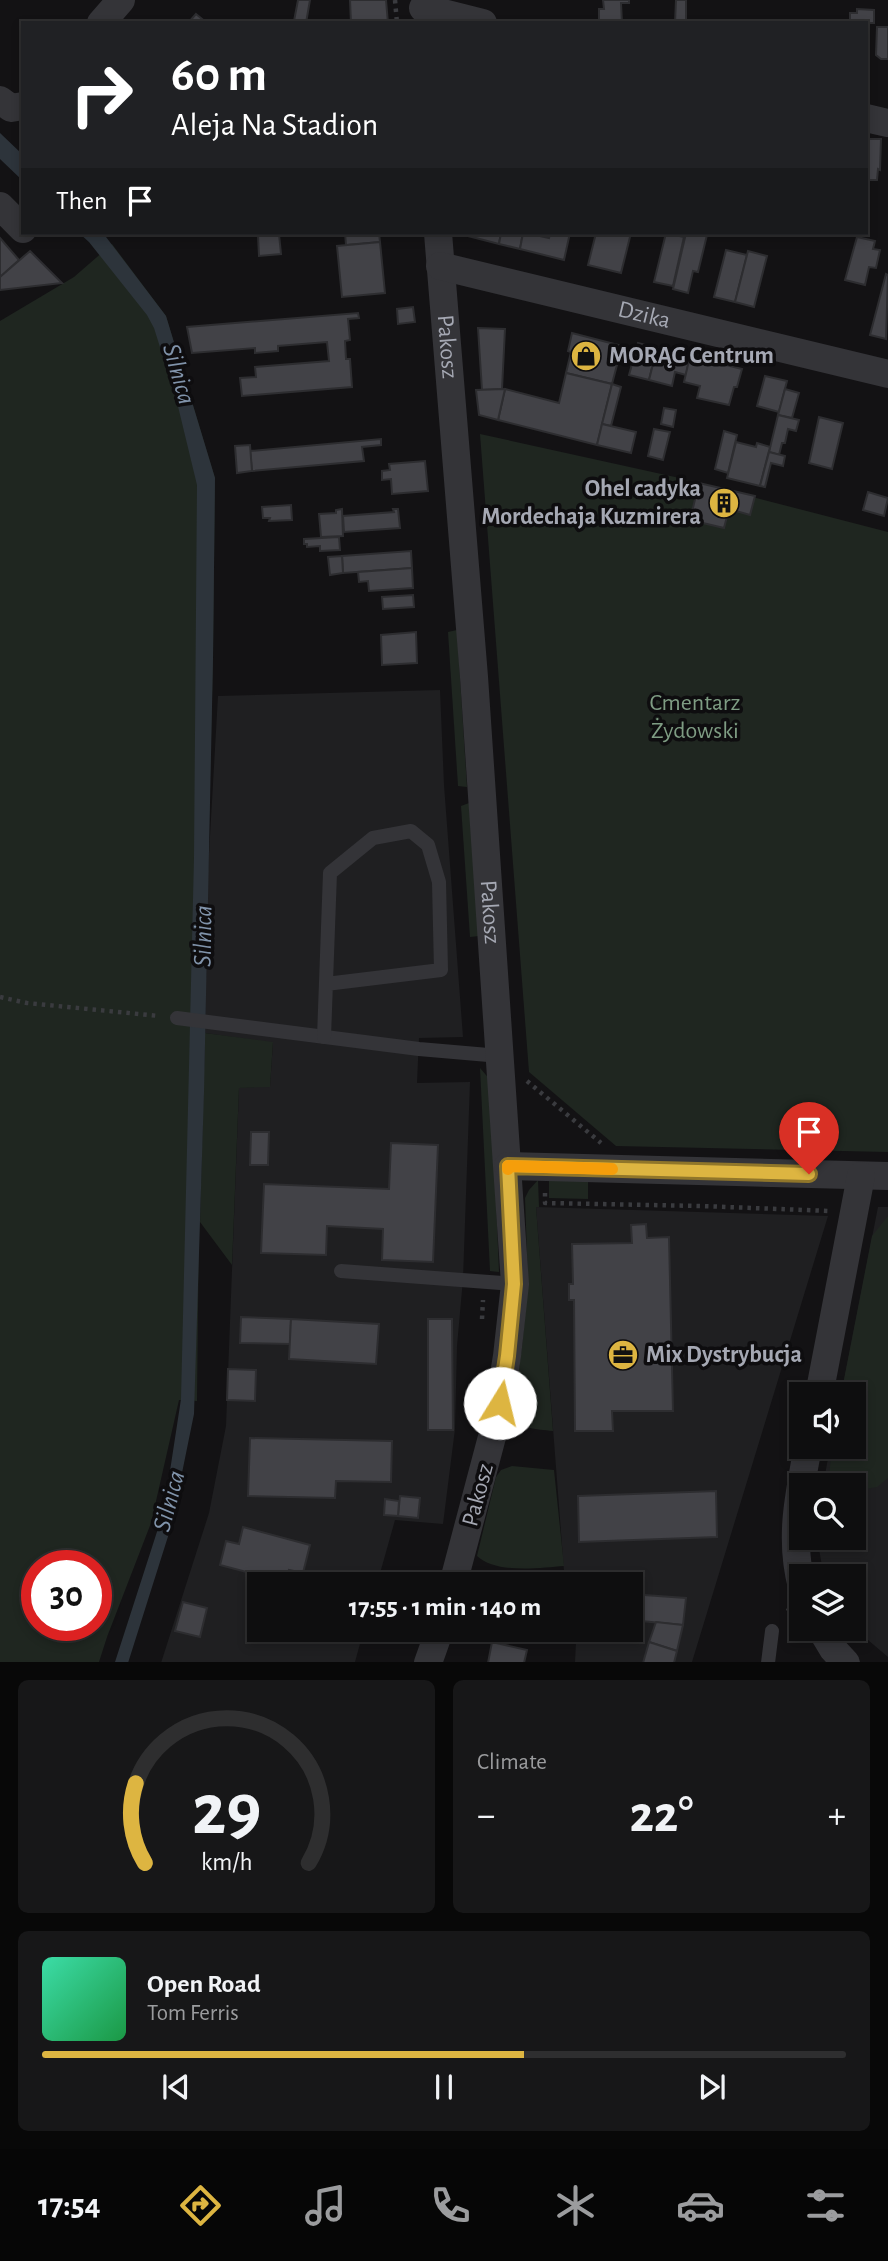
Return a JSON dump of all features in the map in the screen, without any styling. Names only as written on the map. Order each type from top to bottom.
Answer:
[{"type":"street","points":[[103,21],[121,0]]},
{"type":"street","points":[[423,10],[474,21]]},
{"type":"street","points":[[868,118],[888,123]]},
{"type":"street","points":[[0,206],[21,227]]},
{"type":"street","name":"Pakosz","points":[[438,235],[474,677],[514,1284],[507,1356],[497,1418],[456,1572]]},
{"type":"street","name":"Dzika","points":[[440,266],[888,374]]},
{"type":"street","points":[[508,1166],[875,1176],[822,1382]]},
{"type":"street","points":[[797,1564],[794,1527],[806,1459]]},
{"type":"street","points":[[828,1641],[846,1662]]},
{"type":"street","points":[[428,1662],[435,1642]]},
{"type":"lane","points":[[324,1037],[330,873],[373,838],[411,831],[428,845],[439,882],[441,970],[326,984]]},
{"type":"lane","points":[[177,1018],[500,1056]]},
{"type":"lane","points":[[341,1271],[514,1284]]},
{"type":"lane","points":[[768,1662],[772,1631]]},
{"type":"path","points":[[0,997],[27,1003],[177,1018]]},
{"type":"path","points":[[522,1088],[521,1075],[605,1146]]},
{"type":"path","points":[[545,1182],[545,1203],[835,1211]]},
{"type":"shaded area","points":[[440,690],[444,785],[463,1037],[419,1038],[417,1083],[470,1082],[455,1429],[443,1524],[395,1520],[380,1572],[247,1572],[247,1642],[360,1642],[355,1662],[161,1662],[209,1513],[226,1426],[239,1088],[270,1086],[273,1043],[205,1033],[208,871],[218,696]]},
{"type":"shaded area","points":[[536,1207],[828,1216],[692,1662],[575,1662],[576,1642],[643,1642],[643,1572],[564,1572]]},
{"type":"shaded area","points":[[878,1207],[888,1207],[888,1657],[866,1638],[866,1564],[822,1564],[819,1550],[866,1550],[866,1473],[825,1473],[828,1459],[866,1459],[866,1382],[844,1382]]},
{"type":"green space","points":[[112,244],[166,316],[215,478],[197,1401],[179,1400],[151,1523],[112,1624],[112,1550],[21,1550],[21,1641],[106,1641],[99,1662],[0,1662],[0,321],[74,277]]},
{"type":"green space","name":"Cmentarz Żydowski","points":[[480,434],[675,477],[888,532],[888,1152],[616,1146],[529,1072]]},
{"type":"green space","points":[[457,630],[467,787],[458,786],[448,632]]},
{"type":"green space","points":[[469,803],[479,936],[470,937],[461,806]]},
{"type":"green space","points":[[205,1033],[273,1042],[270,1087],[239,1088],[232,1265],[200,1222]]},
{"type":"green space","points":[[480,1068],[491,1081],[499,1272],[490,1271]]},
{"type":"green space","points":[[538,1180],[539,1207],[536,1207],[553,1431],[523,1425],[513,1412],[528,1283],[525,1198]]},
{"type":"green space","points":[[549,1180],[588,1181],[588,1199],[549,1198]]},
{"type":"green space","points":[[888,1216],[888,1478],[877,1487],[866,1489],[866,1473],[829,1473],[831,1459],[866,1459],[866,1382],[844,1382],[872,1236]]},
{"type":"green space","points":[[512,1466],[554,1470],[564,1566],[507,1568],[485,1562],[477,1556],[496,1477],[501,1470]]},
{"type":"water","points":[[0,133],[21,153],[21,179],[0,159]]},
{"type":"water","name":"Silnica","points":[[81,235],[105,235],[166,316],[215,478],[204,1092],[194,1414],[171,1527],[128,1662],[115,1662],[164,1510],[181,1399],[194,858],[197,485],[176,398],[154,328],[147,315]]},
{"type":"building","points":[[298,0],[310,0],[306,21],[294,21]]},
{"type":"building","points":[[350,0],[386,0],[388,21],[351,21]]},
{"type":"building","points":[[603,0],[629,0],[629,3],[621,3],[622,21],[599,21],[599,9],[604,9]]},
{"type":"building","points":[[676,0],[686,0],[686,21],[675,21]]},
{"type":"building","points":[[857,9],[874,10],[874,23],[850,21],[850,13],[857,13]]},
{"type":"building","points":[[196,14],[205,21],[190,21]]},
{"type":"building","points":[[877,27],[888,27],[888,59],[881,59],[876,55]]},
{"type":"building","points":[[868,139],[881,139],[877,180],[868,180]]},
{"type":"building","points":[[279,235],[281,254],[259,256],[258,236]]},
{"type":"building","points":[[345,235],[379,235],[380,242],[346,245]]},
{"type":"building","points":[[468,235],[501,235],[499,244]]},
{"type":"building","points":[[501,235],[523,235],[520,249],[499,244]]},
{"type":"building","points":[[523,235],[549,238],[550,235],[570,235],[564,260],[520,249]]},
{"type":"building","points":[[596,235],[630,235],[621,273],[588,265]]},
{"type":"building","points":[[666,235],[684,237],[673,286],[654,282]]},
{"type":"building","points":[[686,235],[707,235],[698,272],[693,271],[688,293],[673,289]]},
{"type":"building","points":[[857,237],[875,241],[873,249],[880,250],[876,268],[869,267],[865,285],[845,280]]},
{"type":"building","points":[[0,238],[19,260],[0,277]]},
{"type":"building","points":[[380,242],[385,293],[342,297],[337,246]]},
{"type":"building","points":[[726,250],[747,255],[735,302],[714,297]]},
{"type":"building","points":[[30,251],[62,283],[0,290],[0,277]]},
{"type":"building","points":[[748,251],[767,256],[754,307],[735,302]]},
{"type":"building","points":[[886,274],[888,275],[886,339],[870,335]]},
{"type":"building","points":[[413,307],[415,322],[398,324],[397,309]]},
{"type":"building","points":[[358,313],[359,318],[348,319],[350,340],[345,341],[346,359],[350,359],[352,387],[242,396],[240,378],[256,377],[255,367],[329,361],[327,342],[278,346],[278,351],[255,353],[255,348],[192,353],[187,327]]},
{"type":"building","points":[[478,328],[505,329],[502,389],[482,390]]},
{"type":"building","points":[[572,333],[622,346],[612,384],[566,373]]},
{"type":"building","points":[[638,343],[657,348],[649,380],[629,375]]},
{"type":"building","points":[[657,348],[690,356],[686,375],[675,372],[672,386],[649,380]]},
{"type":"building","points":[[690,356],[742,369],[729,405],[697,398],[700,386],[684,382]]},
{"type":"building","points":[[566,373],[612,384],[597,445],[498,420],[505,389],[559,403]]},
{"type":"building","points":[[765,376],[787,381],[779,412],[757,406]]},
{"type":"building","points":[[612,384],[621,387],[611,426],[602,424]]},
{"type":"building","points":[[505,389],[498,420],[479,415],[476,390]]},
{"type":"building","points":[[785,389],[799,393],[792,418],[778,415]]},
{"type":"building","points":[[664,408],[676,410],[673,427],[661,424]]},
{"type":"building","points":[[778,415],[799,420],[796,431],[788,429],[779,455],[769,452]]},
{"type":"building","points":[[819,417],[843,423],[832,469],[809,463]]},
{"type":"building","points":[[602,424],[636,432],[631,453],[597,445]]},
{"type":"building","points":[[654,429],[670,432],[663,460],[648,456]]},
{"type":"building","points":[[724,431],[737,435],[728,473],[715,469]]},
{"type":"building","points":[[381,439],[381,445],[362,447],[364,461],[252,471],[250,451]]},
{"type":"building","points":[[736,442],[770,447],[760,486],[727,478]]},
{"type":"building","points":[[250,445],[252,471],[237,473],[235,446]]},
{"type":"building","points":[[769,452],[785,456],[783,466],[771,463],[765,487],[760,486]]},
{"type":"building","points":[[425,461],[428,491],[392,494],[391,479],[382,480],[382,471],[390,470],[389,464]]},
{"type":"building","name":"Ohel cadyka Mordechaja Kuzmirera","points":[[699,483],[755,496],[750,515],[729,509],[724,528],[690,520]]},
{"type":"building","points":[[868,492],[888,498],[884,516],[863,510]]},
{"type":"building","points":[[291,505],[292,520],[269,521],[270,518],[263,518],[262,507]]},
{"type":"building","points":[[342,509],[343,536],[321,537],[319,514],[336,513],[336,510]]},
{"type":"building","points":[[393,509],[398,509],[400,528],[344,532],[343,516],[394,512]]},
{"type":"building","points":[[339,537],[340,550],[320,551],[320,546],[307,547],[307,544],[304,544],[304,539]]},
{"type":"building","points":[[411,551],[412,568],[343,573],[342,556]]},
{"type":"building","points":[[342,556],[343,573],[330,575],[328,557]]},
{"type":"building","points":[[412,568],[413,588],[369,591],[368,581],[359,582],[358,572]]},
{"type":"building","points":[[413,595],[414,607],[383,609],[382,597]]},
{"type":"building","points":[[416,632],[417,663],[382,665],[381,635]]},
{"type":"building","points":[[251,1132],[269,1132],[268,1165],[250,1165]]},
{"type":"building","points":[[391,1143],[438,1145],[433,1262],[382,1260],[383,1229],[327,1226],[326,1255],[261,1253],[264,1184],[389,1189]]},
{"type":"building","name":"Mix Dystrybucja","points":[[646,1224],[647,1238],[669,1237],[673,1411],[612,1411],[613,1431],[575,1431],[574,1300],[569,1300],[569,1284],[573,1284],[572,1244],[632,1243],[631,1225]]},
{"type":"building","points":[[241,1317],[291,1319],[290,1344],[240,1343]]},
{"type":"building","points":[[291,1319],[379,1324],[376,1364],[289,1359]]},
{"type":"building","points":[[428,1319],[452,1319],[453,1430],[428,1430]]},
{"type":"building","points":[[228,1369],[256,1370],[255,1401],[227,1400]]},
{"type":"building","points":[[250,1438],[392,1441],[391,1482],[336,1481],[335,1498],[248,1496]]},
{"type":"building","points":[[716,1491],[717,1537],[579,1542],[578,1496]]},
{"type":"building","points":[[400,1496],[420,1498],[418,1518],[398,1516]]},
{"type":"building","points":[[385,1499],[399,1501],[398,1516],[384,1515]]},
{"type":"building","points":[[243,1527],[310,1545],[303,1572],[247,1572],[220,1565],[226,1541],[239,1544]]},
{"type":"building","points":[[643,1595],[686,1598],[683,1625],[643,1621]]},
{"type":"building","points":[[183,1602],[207,1608],[200,1637],[175,1631]]},
{"type":"building","points":[[656,1622],[683,1625],[677,1651],[649,1642]]},
{"type":"building","points":[[492,1642],[527,1650],[524,1662],[488,1662]]},
{"type":"building","points":[[649,1642],[677,1651],[674,1662],[643,1662]]},
{"type":"slow traffic","points":[[508,1169],[508,1166],[612,1169]]},
{"type":"place","name":"MORĄG Centrum","points":[[586,356]]},
{"type":"place","name":"Ohel cadyka Mordechaja Kuzmirera","points":[[724,503]]},
{"type":"place","name":"Mix Dystrybucja","points":[[623,1355]]},
{"type":"route","points":[[500,1403],[514,1284],[508,1166],[809,1174]]}]
